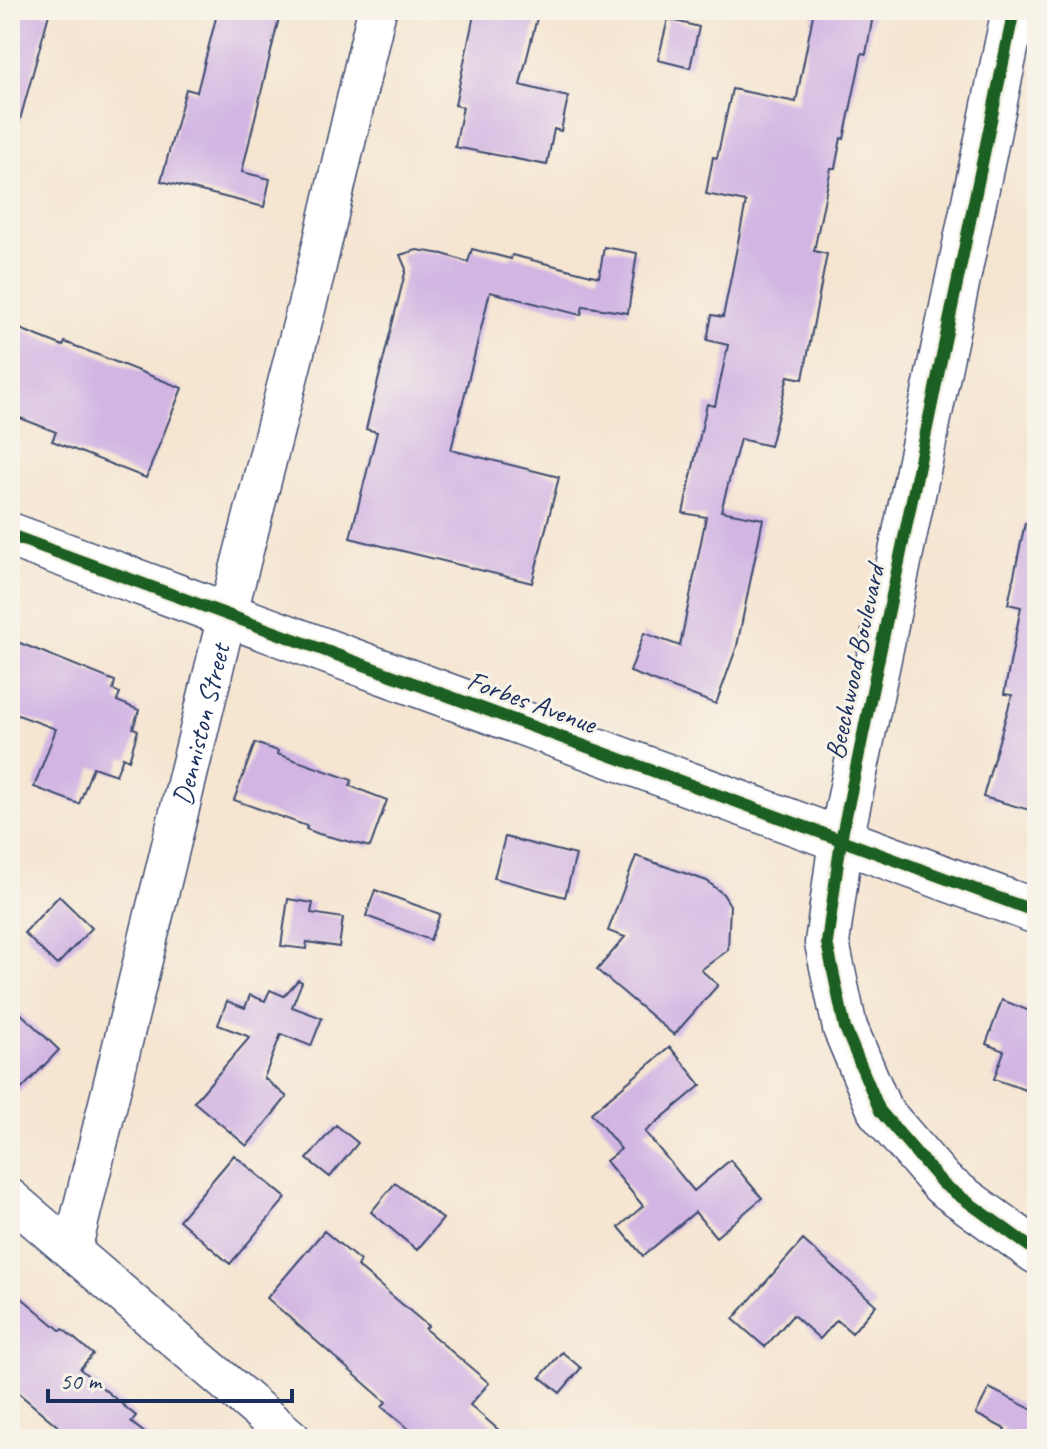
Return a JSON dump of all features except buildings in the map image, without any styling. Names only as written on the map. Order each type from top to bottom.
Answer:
[{"type":"main road","name":"Beechwood Boulevard","points":[[1014,10],[841,840],[827,943],[845,1028],[880,1111],[943,1184],[1037,1252]]},
{"type":"main road","name":"Forbes Avenue","points":[[10,535],[1037,912]]},
{"type":"street","name":"Denniston Street","points":[[72,1251],[316,270],[377,10]]},
{"type":"street","points":[[10,1198],[292,1439]]},
{"type":"cycle path","points":[[1014,10],[841,840],[827,943],[845,1028],[880,1111],[943,1184],[1037,1252]]},
{"type":"cycle path","points":[[10,535],[1037,912]]}]
